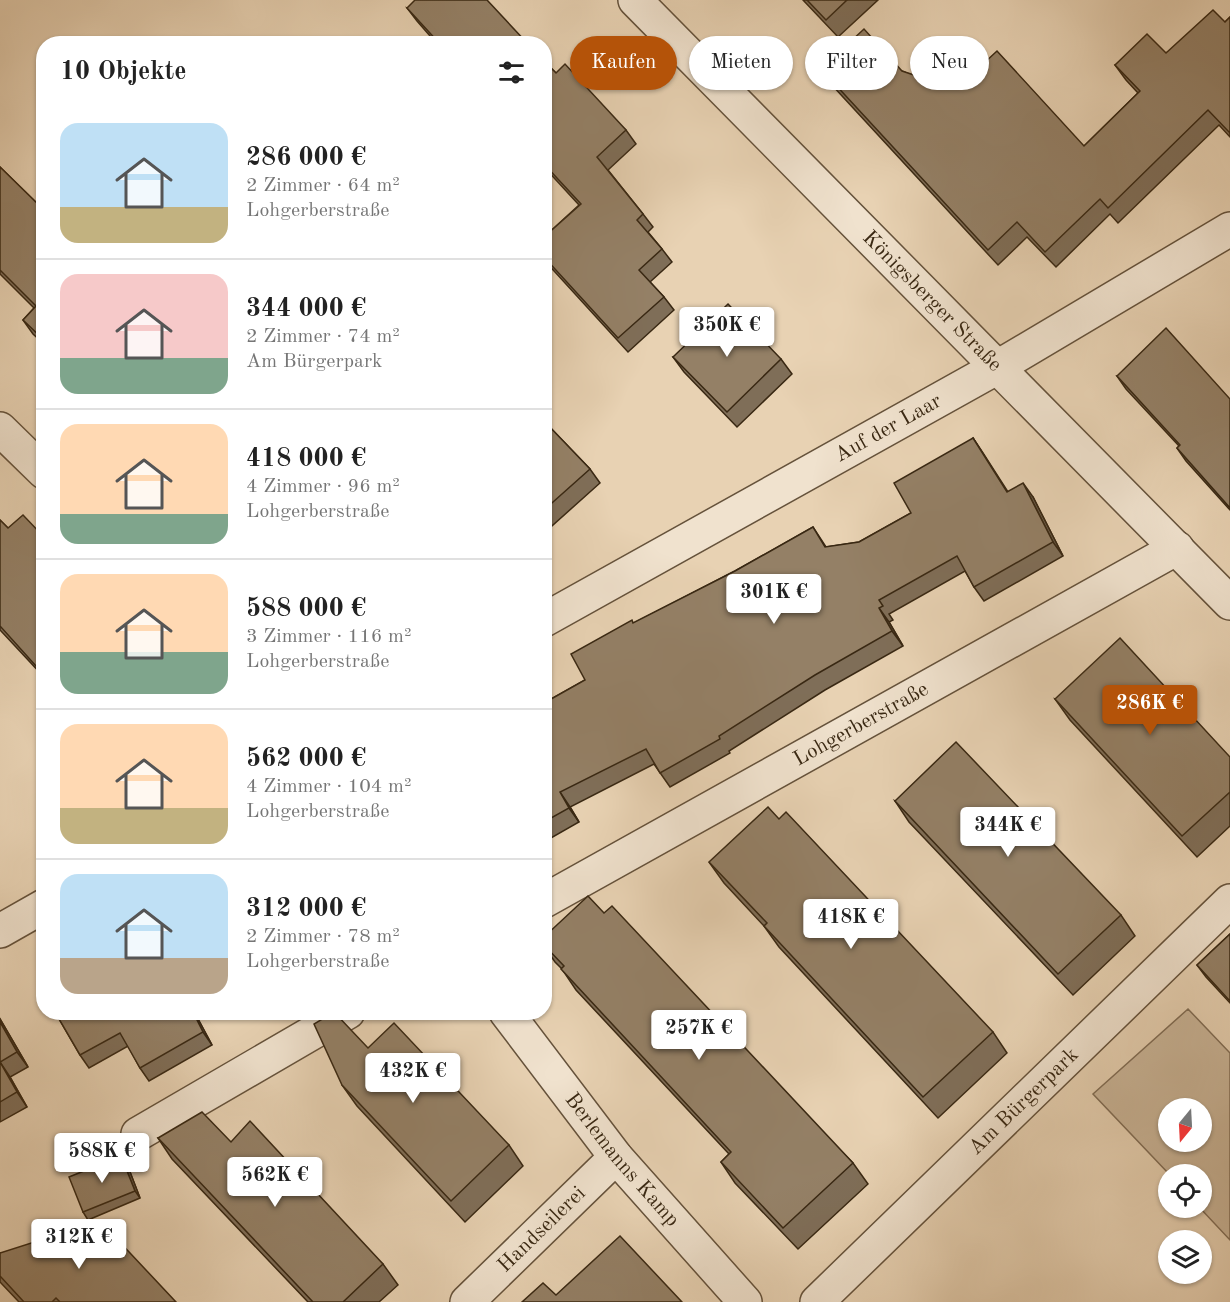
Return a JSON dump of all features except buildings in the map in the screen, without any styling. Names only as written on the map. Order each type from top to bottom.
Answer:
[{"type":"street","name":"Königsberger Straße","points":[[635,0],[1230,603]]},
{"type":"street","name":"Auf der Laar","points":[[552,616],[996,368],[1230,230]]},
{"type":"street","points":[[0,429],[36,464]]},
{"type":"street","name":"Lohgerberstraße","points":[[552,897],[1177,548]]},
{"type":"street","name":"Am Bürgerpark","points":[[817,1302],[1230,901]]},
{"type":"street","points":[[0,931],[36,911]]},
{"type":"street","points":[[138,1134],[334,1020]]},
{"type":"street","name":"Berlemanns Kamp","points":[[512,1020],[616,1157],[745,1302]]},
{"type":"street","name":"Handseilerei","points":[[467,1302],[616,1157]]},
{"type":"shaded area","points":[[1188,1009],[1230,1053],[1230,1240],[1209,1218],[1212,1218],[1212,1164],[1160,1164],[1093,1094]]}]
